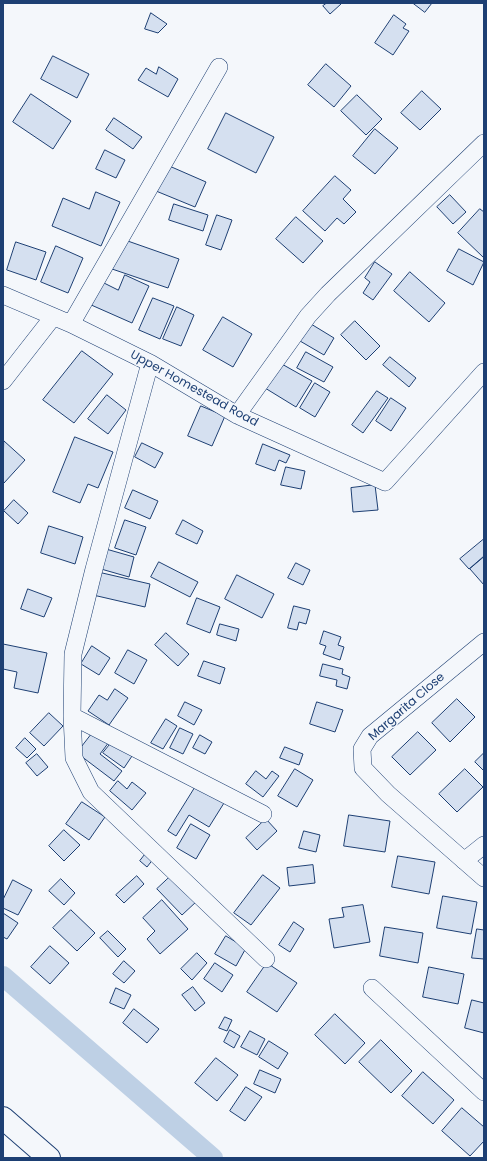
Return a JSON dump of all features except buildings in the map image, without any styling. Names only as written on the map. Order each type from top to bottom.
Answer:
[{"type":"main road","points":[[3,1118],[49,1158]]},
{"type":"street","points":[[71,324],[219,67]]},
{"type":"street","points":[[237,415],[308,316],[328,294],[484,143]]},
{"type":"street","name":"Upper Homestead Road","points":[[3,295],[71,324],[150,363],[237,415],[385,482],[484,372]]},
{"type":"street","points":[[3,381],[53,317]]},
{"type":"street","points":[[150,363],[94,569],[73,654],[72,716],[74,758],[91,792],[266,959]]},
{"type":"street","name":"Margarita Close","points":[[484,642],[370,736],[362,749],[363,768],[388,794],[484,878]]},
{"type":"street","points":[[72,716],[264,814]]},
{"type":"street","points":[[464,861],[484,846]]},
{"type":"street","points":[[372,988],[484,1092]]},
{"type":"waterway","points":[[3,976],[213,1158]]}]
